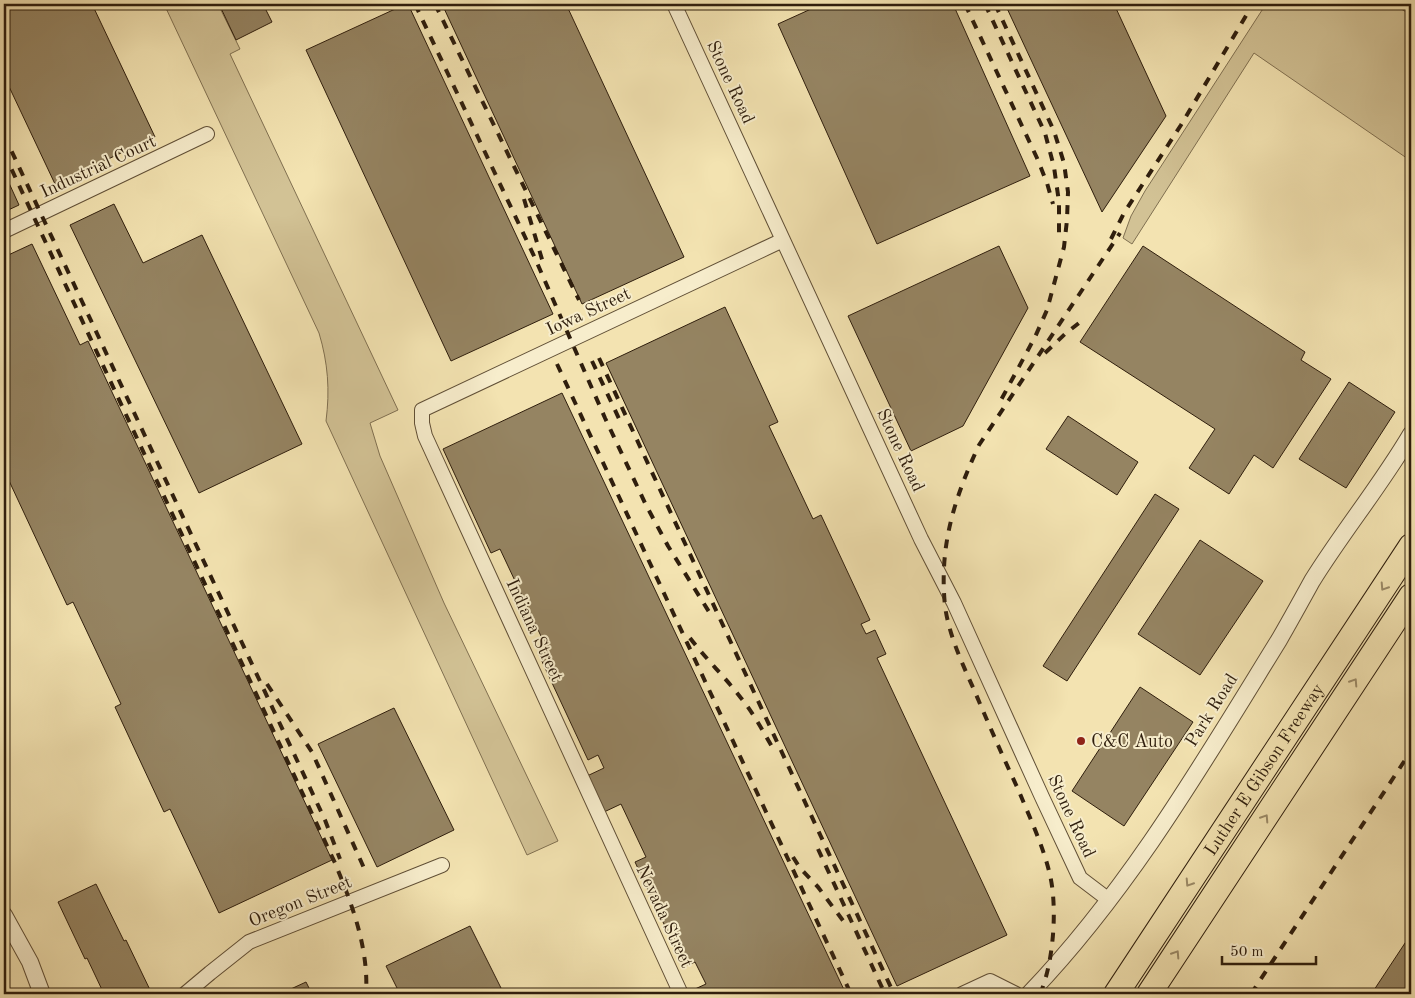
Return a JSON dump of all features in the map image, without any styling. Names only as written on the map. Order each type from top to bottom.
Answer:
[{"type":"highway","name":"Luther E Gibson Freeway","points":[[1116,994],[1411,546]]},
{"type":"highway","name":"Luther E Gibson Freeway","points":[[1149,994],[1411,596]]},
{"type":"street","name":"Stone Road","points":[[674,4],[1080,878],[1108,900]]},
{"type":"street","name":"Industrial Court","points":[[4,231],[207,134]]},
{"type":"street","name":"Iowa Street","points":[[422,423],[422,410],[783,240]]},
{"type":"street","name":"Indiana Street","points":[[422,423],[425,436],[616,852]]},
{"type":"street","name":"Park Road","points":[[1029,994],[1075,944],[1179,800],[1279,640],[1313,581],[1411,434]]},
{"type":"street","name":"Nevada Street","points":[[616,852],[681,994]]},
{"type":"street","name":"Oregon Street","points":[[185,994],[248,942],[442,865]]},
{"type":"street","points":[[4,915],[30,962],[42,994]]},
{"type":"street","points":[[962,994],[990,981],[1016,994]]},
{"type":"shaded area","points":[[164,4],[218,4],[240,49],[230,54],[398,410],[370,423],[380,456],[444,603],[558,841],[527,855],[326,421],[327,377],[319,333]]},
{"type":"shaded area","points":[[1266,4],[1393,4],[1411,15],[1411,161],[1254,53],[1132,244],[1123,238],[1131,216],[1145,191]]},
{"type":"building","points":[[4,4],[92,4],[155,137],[55,184],[4,76]]},
{"type":"building","points":[[219,4],[263,4],[272,22],[236,40]]},
{"type":"building","points":[[408,4],[553,314],[451,361],[306,50]]},
{"type":"building","points":[[442,4],[566,4],[684,257],[582,304]]},
{"type":"building","points":[[822,4],[953,4],[1030,176],[877,244],[778,24]]},
{"type":"building","points":[[1005,4],[1114,4],[1166,116],[1102,212]]},
{"type":"building","points":[[4,172],[19,205],[4,212]]},
{"type":"building","points":[[114,204],[143,263],[202,235],[302,444],[199,493],[70,225]]},
{"type":"building","points":[[32,244],[80,345],[88,341],[332,860],[219,913],[170,809],[164,812],[115,707],[121,704],[73,602],[67,605],[4,470],[4,257]]},
{"type":"building","points":[[999,246],[1028,308],[963,426],[911,451],[848,316]]},
{"type":"building","points":[[1143,246],[1305,352],[1301,360],[1331,379],[1273,468],[1254,455],[1229,494],[1189,468],[1215,429],[1080,342]]},
{"type":"building","points":[[725,307],[778,422],[769,426],[813,519],[821,515],[870,620],[861,624],[866,634],[875,630],[886,654],[877,658],[1007,935],[897,986],[606,363]]},
{"type":"building","points":[[1349,382],[1395,412],[1346,488],[1299,459]]},
{"type":"building","points":[[562,393],[846,994],[697,994],[695,989],[706,984],[695,962],[684,967],[635,862],[646,857],[621,804],[604,812],[587,776],[604,768],[598,755],[588,760],[539,655],[548,651],[500,549],[491,553],[443,449]]},
{"type":"building","points":[[1068,416],[1138,462],[1117,495],[1046,449]]},
{"type":"building","points":[[1155,494],[1179,509],[1067,681],[1043,666]]},
{"type":"building","points":[[1200,540],[1263,581],[1200,675],[1138,634]]},
{"type":"building","points":[[1140,687],[1193,722],[1124,826],[1072,791]]},
{"type":"building","points":[[394,708],[454,830],[377,867],[318,744]]},
{"type":"building","points":[[96,884],[152,994],[104,994],[87,958],[85,959],[58,902]]},
{"type":"building","points":[[470,926],[504,994],[400,994],[386,966]]},
{"type":"building","points":[[1411,934],[1411,994],[1373,994],[1372,993]]},
{"type":"building","points":[[306,982],[312,994],[280,994]]},
{"type":"railway","points":[[415,4],[534,256],[605,418],[646,505],[668,546],[711,615]]},
{"type":"railway","points":[[435,4],[579,300]]},
{"type":"railway","points":[[965,4],[1037,158],[1053,204]]},
{"type":"railway","points":[[985,4],[1045,133],[1054,167],[1059,202],[1059,239]]},
{"type":"railway","points":[[995,4],[1054,131],[1064,163],[1068,192],[1064,247],[1047,310],[1035,337],[1001,400]]},
{"type":"railway","points":[[1111,239],[1124,213],[1181,125],[1253,4]]},
{"type":"railway","points":[[4,135],[325,820],[340,859]]},
{"type":"railway","points":[[4,153],[335,863],[358,927],[365,960],[366,994]]},
{"type":"railway","points":[[524,199],[544,266]]},
{"type":"railway","points":[[1040,994],[1049,966],[1053,933],[1052,884],[1043,850],[1031,819],[953,639],[945,606],[944,563],[950,523],[962,484],[979,445],[1120,233]]},
{"type":"railway","points":[[1045,353],[1084,319]]},
{"type":"railway","points":[[599,358],[894,994]]},
{"type":"railway","points":[[592,361],[622,425]]},
{"type":"railway","points":[[557,364],[851,994]]},
{"type":"railway","points":[[690,638],[746,704],[775,752]]},
{"type":"railway","points":[[267,684],[312,752],[364,868]]},
{"type":"railway","points":[[1251,994],[1411,751]]},
{"type":"railway","points":[[818,849],[885,994]]},
{"type":"railway","points":[[793,857],[847,926]]},
{"type":"place","name":"C&C Auto","points":[[1081,741]]}]
